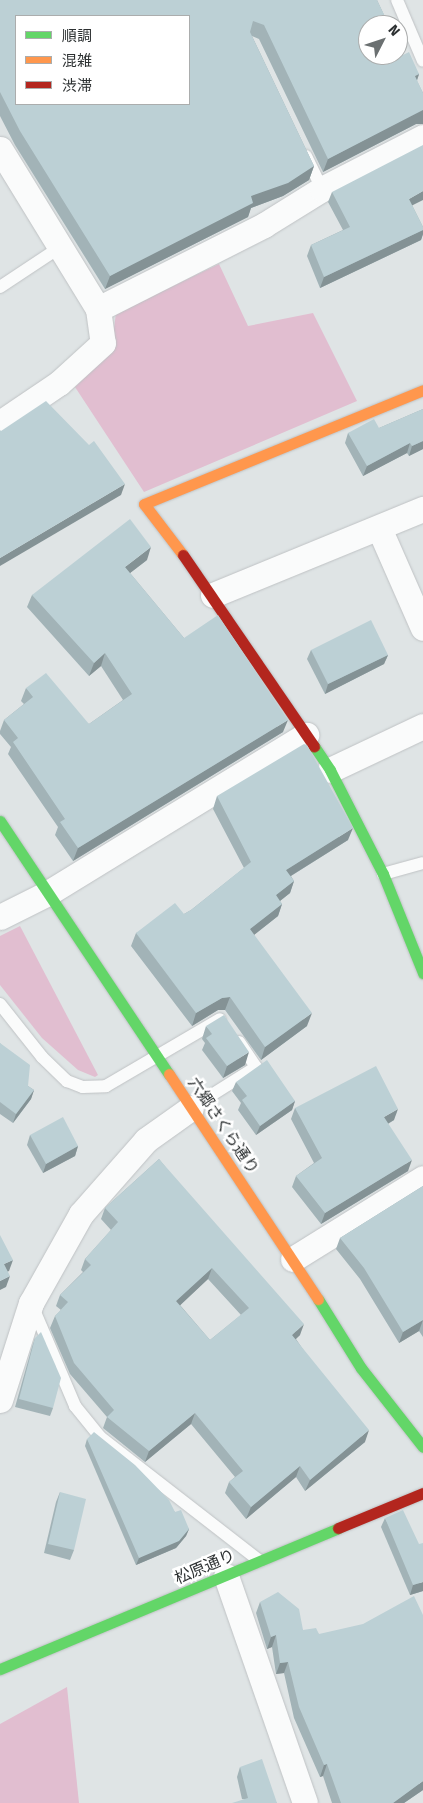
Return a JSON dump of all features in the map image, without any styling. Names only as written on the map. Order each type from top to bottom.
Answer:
[{"type":"main road","points":[[423,390],[144,504],[213,595],[330,770],[383,874],[423,973]]},
{"type":"main road","name":"六郷さくら通り","points":[[0,821],[293,1259],[361,1368],[423,1447]]},
{"type":"main road","name":"松原通り","points":[[0,1669],[423,1494]]},
{"type":"street","points":[[98,309],[264,225],[322,190],[423,137]]},
{"type":"street","points":[[0,149],[98,309],[103,343],[59,383],[0,423]]},
{"type":"street","points":[[213,595],[423,509]]},
{"type":"street","points":[[379,528],[423,628]]},
{"type":"street","points":[[330,770],[423,726]]},
{"type":"street","points":[[0,917],[48,893],[306,735]]},
{"type":"street","points":[[0,1400],[31,1303],[81,1214],[146,1140],[191,1108]]},
{"type":"street","points":[[293,1259],[423,1178]]},
{"type":"street","points":[[226,1576],[305,1803]]},
{"type":"lane","points":[[397,0],[423,61]]},
{"type":"lane","points":[[301,146],[322,190]]},
{"type":"lane","points":[[0,287],[59,248]]},
{"type":"lane","points":[[383,874],[423,863]]},
{"type":"lane","points":[[0,1004],[42,1057],[67,1081],[83,1087],[106,1086],[158,1057],[222,1017],[256,1067],[191,1108]]},
{"type":"lane","points":[[31,1303],[75,1406],[100,1437],[260,1561]]},
{"type":"shaded area","points":[[219,264],[248,326],[313,313],[357,401],[144,492],[75,387],[111,351],[116,313]]},
{"type":"shaded area","points":[[20,926],[98,1075],[95,1077],[78,1070],[42,1038],[0,985],[0,936]]},
{"type":"shaded area","points":[[67,1687],[79,1803],[0,1803],[0,1724]]},
{"type":"building","points":[[0,0],[377,0],[384,15],[358,15],[358,65],[408,65],[409,52],[419,74],[415,76],[423,93],[423,110],[328,159],[264,25],[253,21],[250,32],[314,166],[288,183],[251,196],[253,203],[110,276],[20,131],[0,92]]},
{"type":"building","points":[[423,145],[423,191],[409,199],[423,230],[324,277],[311,245],[350,227],[332,192]]},
{"type":"building","points":[[46,401],[89,445],[94,441],[125,484],[0,558],[0,430]]},
{"type":"building","points":[[423,409],[423,441],[412,446],[410,443],[367,466],[348,433],[374,419],[379,428]]},
{"type":"building","points":[[130,519],[151,547],[125,567],[184,638],[218,615],[288,720],[78,848],[60,822],[65,819],[13,742],[18,738],[4,720],[33,697],[26,688],[46,673],[89,724],[132,694],[105,653],[94,663],[32,595]]},
{"type":"building","points":[[371,620],[388,655],[328,684],[311,650]]},
{"type":"building","points":[[304,744],[307,745],[353,828],[286,870],[294,881],[276,895],[282,904],[250,929],[312,1013],[265,1047],[230,997],[222,998],[196,1013],[136,933],[175,903],[184,914],[191,910],[251,862],[217,796]]},
{"type":"building","points":[[224,1015],[249,1052],[227,1066],[206,1038],[212,1034],[206,1026]]},
{"type":"building","points":[[0,1043],[30,1065],[28,1086],[34,1090],[16,1114],[0,1102]]},
{"type":"building","points":[[267,1060],[295,1101],[260,1126],[242,1100],[247,1096],[236,1082]]},
{"type":"building","points":[[376,1066],[398,1109],[384,1117],[412,1160],[325,1213],[296,1176],[322,1158],[295,1108]]},
{"type":"building","points":[[63,1117],[78,1146],[46,1164],[30,1135]]},
{"type":"building","points":[[159,1159],[304,1324],[292,1335],[369,1430],[310,1480],[300,1466],[251,1507],[229,1482],[243,1471],[195,1413],[149,1451],[107,1417],[114,1410],[74,1363],[55,1316],[68,1302],[60,1295],[91,1265],[85,1259],[118,1222],[105,1208]],"holes":[[[212,1268],[249,1308],[210,1340],[176,1301]]]},
{"type":"building","points":[[423,1186],[423,1320],[403,1332],[364,1268],[340,1238]]},
{"type":"building","points":[[0,1235],[13,1260],[4,1264],[10,1276],[0,1281]]},
{"type":"building","points":[[41,1332],[61,1378],[53,1408],[19,1399],[35,1338]]},
{"type":"building","points":[[94,1432],[135,1465],[169,1500],[175,1512],[181,1510],[189,1529],[179,1541],[139,1558],[87,1439]]},
{"type":"building","points":[[60,1492],[86,1499],[74,1550],[48,1544]]},
{"type":"building","points":[[403,1510],[419,1544],[423,1543],[423,1582],[413,1585],[385,1518]]},
{"type":"building","points":[[278,1592],[299,1609],[303,1630],[316,1628],[319,1634],[363,1624],[414,1596],[423,1615],[423,1781],[393,1803],[341,1803],[327,1764],[324,1765],[299,1707],[288,1662],[280,1663],[276,1635],[271,1637],[260,1602]]},
{"type":"building","points":[[262,1759],[277,1803],[232,1803],[248,1798],[240,1767]]},
{"type":"traffic: fast","points":[[314,746],[330,770],[383,874],[423,973]]},
{"type":"traffic: fast","points":[[0,821],[169,1074]]},
{"type":"traffic: fast","points":[[318,1299],[361,1368],[423,1447]]},
{"type":"traffic: fast","points":[[0,1669],[338,1528]]},
{"type":"traffic: slow","points":[[183,555],[144,504],[423,390]]},
{"type":"traffic: slow","points":[[169,1074],[318,1299]]},
{"type":"traffic: jam","points":[[183,555],[314,746]]},
{"type":"traffic: jam","points":[[338,1528],[423,1493]]}]
